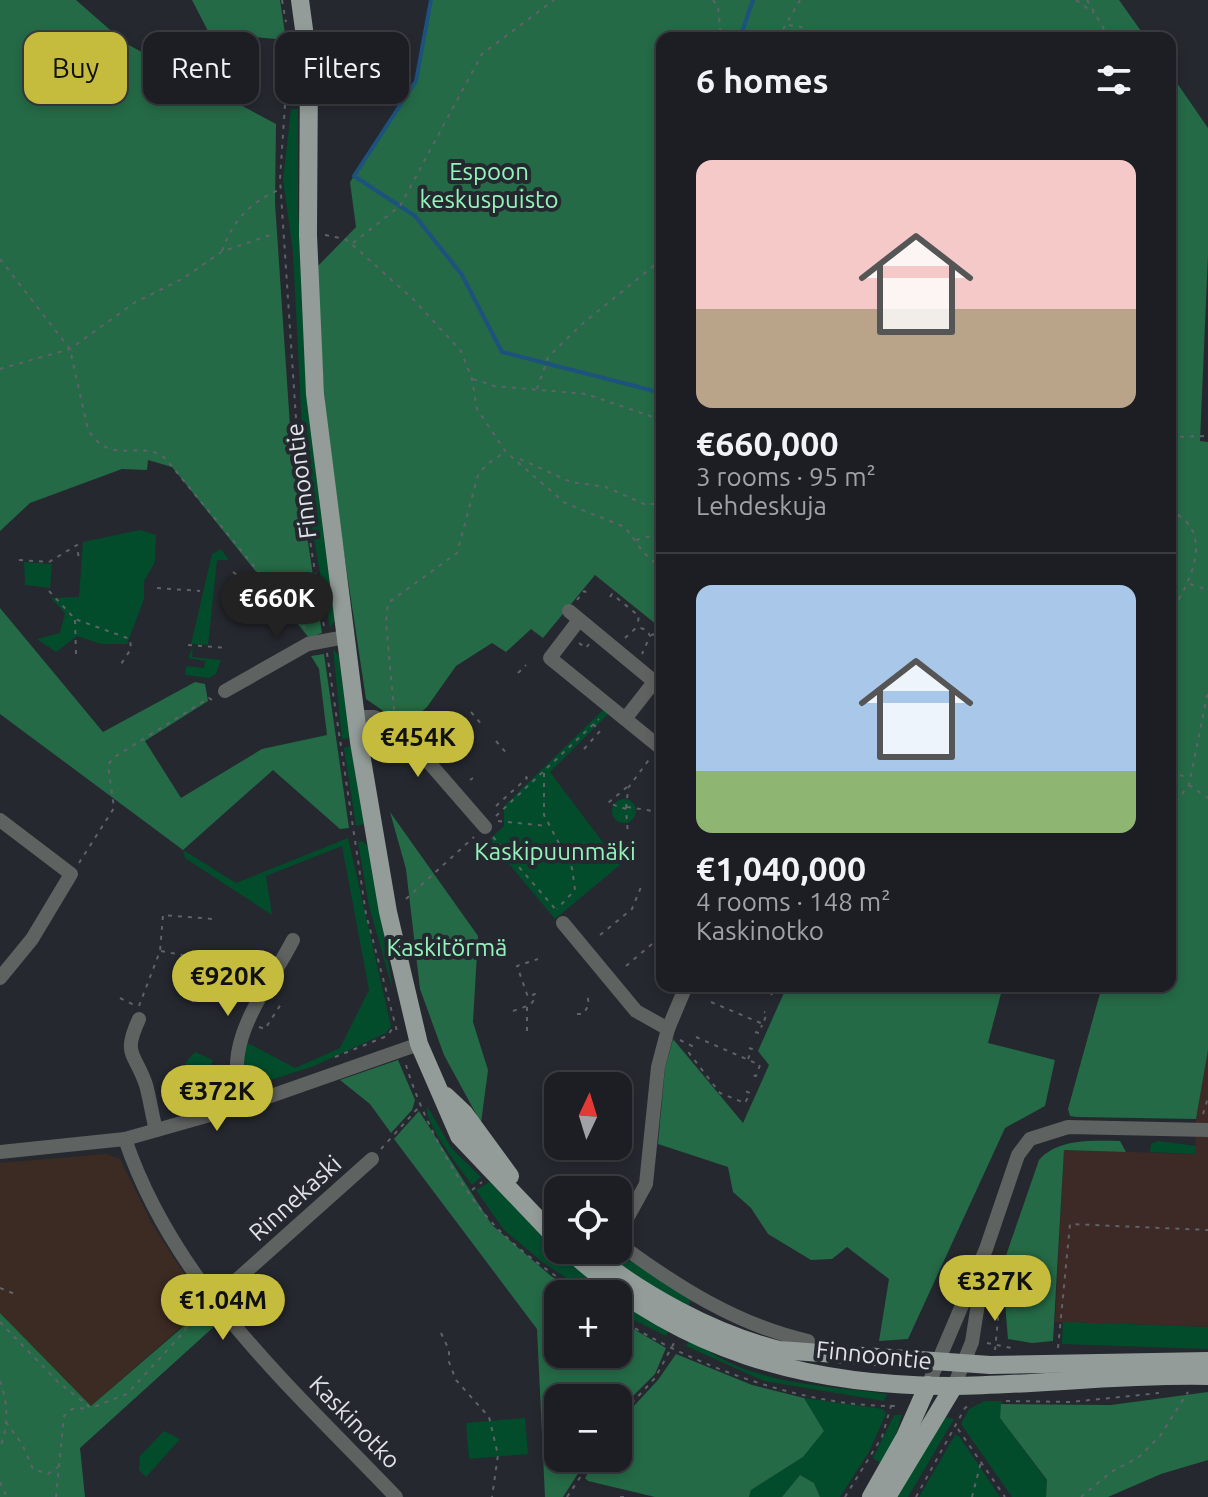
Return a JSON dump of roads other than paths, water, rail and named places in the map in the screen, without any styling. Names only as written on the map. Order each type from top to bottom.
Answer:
[{"type":"main road","name":"Finnoontie","points":[[300,0],[309,66],[308,235],[315,394],[356,717],[385,900],[419,1044],[459,1136],[544,1225]]},
{"type":"main road","name":"Finnoontie","points":[[439,1088],[464,1113],[521,1190],[544,1212]]},
{"type":"main road","name":"Finnoontie","points":[[603,1264],[671,1321],[751,1360],[849,1379],[928,1385],[1203,1383]]},
{"type":"main road","name":"Finnoontie","points":[[606,1264],[649,1292],[747,1342],[779,1350],[963,1364],[1086,1365],[1208,1361]]},
{"type":"main road","points":[[871,1497],[905,1437],[928,1385]]},
{"type":"main road","points":[[887,1497],[954,1386]]},
{"type":"street","points":[[656,683],[574,615],[550,658],[656,744]]},
{"type":"street","points":[[225,691],[316,642],[345,637]]},
{"type":"street","points":[[625,719],[656,687]]},
{"type":"street","points":[[356,717],[388,721],[489,823]]},
{"type":"street","points":[[0,820],[71,874],[32,939],[0,978]]},
{"type":"street","points":[[560,916],[636,1011],[667,1032]]},
{"type":"street","points":[[245,1105],[236,1078],[240,1037],[293,940]]},
{"type":"street","points":[[632,1210],[646,1184],[658,1067],[667,1032],[684,992]]},
{"type":"street","points":[[139,1013],[128,1047],[130,1058],[146,1086],[156,1130]]},
{"type":"street","points":[[0,1152],[125,1139],[245,1105],[419,1044]]},
{"type":"street","points":[[928,1385],[986,1249],[1018,1155],[1030,1139],[1077,1126],[1208,1130]]},
{"type":"street","name":"Kaskinotko","points":[[125,1139],[137,1174],[160,1222],[208,1302],[396,1497]]},
{"type":"street","name":"Rinnekaski","points":[[208,1302],[372,1159]]},
{"type":"street","points":[[954,1386],[972,1340],[986,1249]]},
{"type":"street","points":[[632,1253],[697,1297],[776,1334],[808,1341]]},
{"type":"waterway","points":[[431,0],[416,81],[354,176],[415,216],[462,275],[502,352],[656,391]]},
{"type":"waterway","points":[[742,32],[753,0]]},
{"type":"park label","name":"Espoon keskuspuisto","points":[[489,185]]},
{"type":"park label","name":"Kaskipuunmäki","points":[[555,851]]},
{"type":"park label","name":"Kaskitörmä","points":[[447,947]]}]
